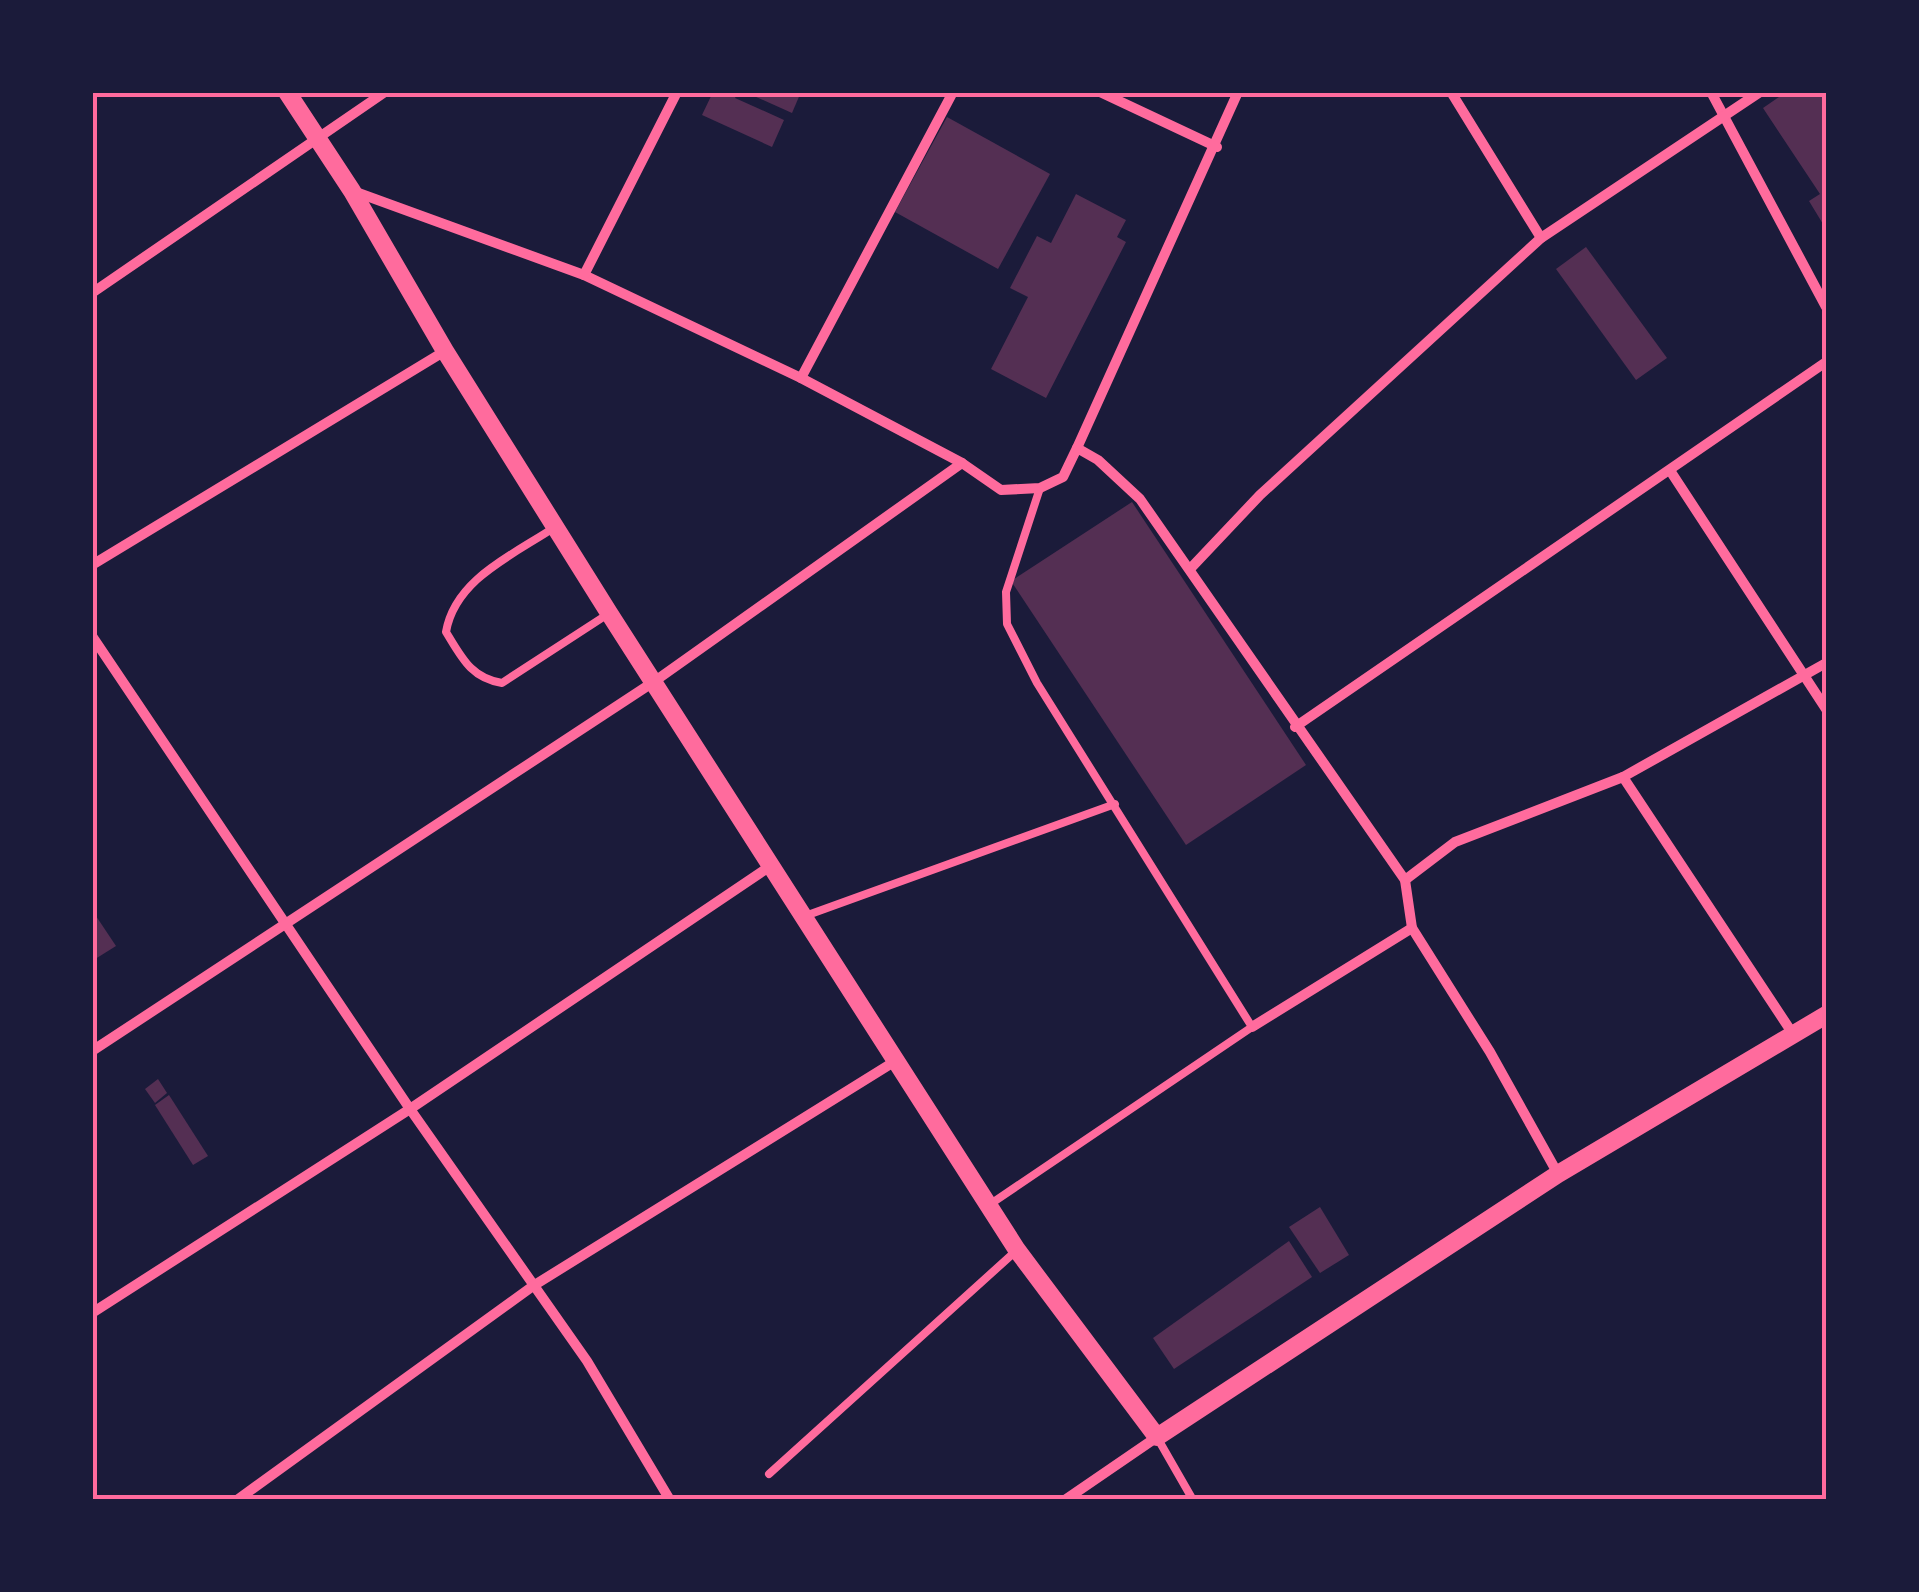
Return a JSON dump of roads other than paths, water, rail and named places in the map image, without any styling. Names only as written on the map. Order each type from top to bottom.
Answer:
[{"type":"street","points":[[287,92],[352,191],[444,351],[554,527],[1017,1250],[1157,1437]]},
{"type":"street","points":[[92,293],[385,92]]},
{"type":"street","points":[[584,274],[676,92]]},
{"type":"street","points":[[801,378],[953,92]]},
{"type":"street","points":[[1100,92],[1217,147]]},
{"type":"street","points":[[352,191],[584,274],[801,378],[962,463],[1000,490],[1040,488],[1063,477],[1078,448],[1217,147],[1238,92]]},
{"type":"street","points":[[1450,92],[1541,238]]},
{"type":"street","points":[[1711,92],[1826,306]]},
{"type":"street","points":[[1190,569],[1260,495],[1541,238],[1760,92]]},
{"type":"street","points":[[92,565],[444,351]]},
{"type":"street","points":[[1295,727],[1672,472],[1826,362]]},
{"type":"street","points":[[1078,448],[1107,467],[1140,499],[1405,880],[1412,928],[1558,1174]]},
{"type":"street","points":[[92,1051],[655,681],[962,463]]},
{"type":"street","points":[[1672,472],[1826,709]]},
{"type":"street","points":[[92,636],[287,920],[410,1109],[586,1361],[670,1500]]},
{"type":"street","points":[[1405,880],[1455,842],[1622,777],[1826,663]]},
{"type":"street","points":[[1622,777],[1793,1034]]},
{"type":"street","points":[[92,1313],[410,1109],[773,865]]},
{"type":"street","points":[[1252,1027],[1412,928]]},
{"type":"street","points":[[1065,1500],[1558,1174],[1826,1016]]},
{"type":"street","points":[[240,1499],[532,1286],[897,1060]]},
{"type":"lane","points":[[989,1205],[1252,1027],[1037,683],[1006,624],[1006,592],[1040,488]]},
{"type":"lane","points":[[554,527],[470,583],[450,611],[446,632],[467,666],[482,680],[502,683],[609,613]]},
{"type":"lane","points":[[805,916],[1116,804]]},
{"type":"lane","points":[[768,1474],[1017,1250]]},
{"type":"lane","points":[[1157,1437],[1193,1500]]}]
